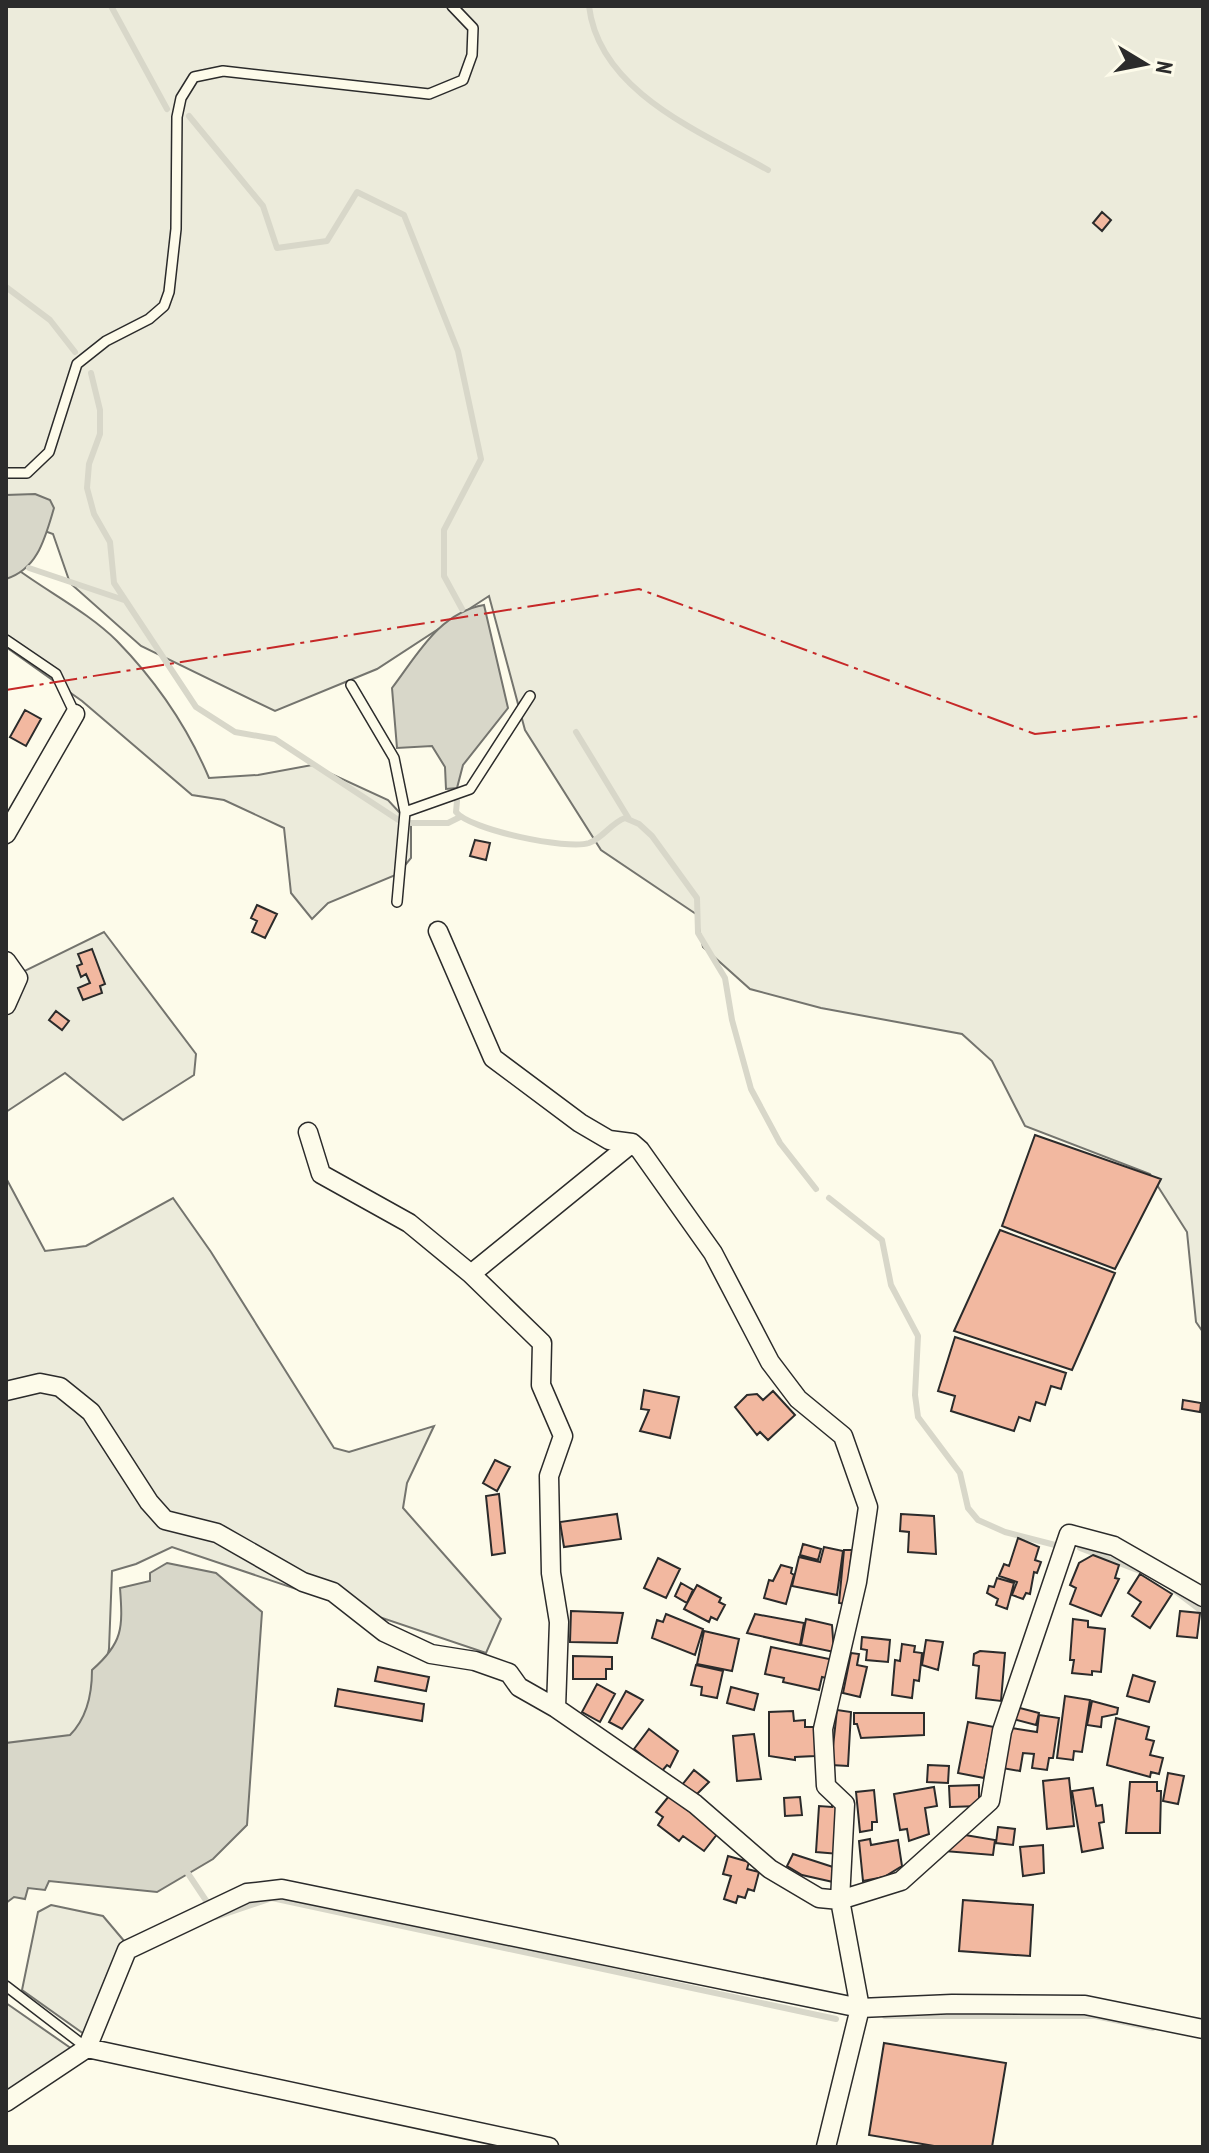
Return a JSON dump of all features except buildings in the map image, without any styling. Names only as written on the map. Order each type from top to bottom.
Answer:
[{"type":"street","points":[[6,834],[75,714]]},
{"type":"street","points":[[438,931],[493,1058],[580,1123],[609,1140],[632,1143],[713,1253],[770,1362],[798,1399],[843,1436],[868,1507],[857,1582],[823,1729],[826,1786],[845,1804],[840,1900],[860,2008],[826,2147]]},
{"type":"street","points":[[6,961],[18,978],[6,1005]]},
{"type":"street","points":[[308,1132],[321,1174],[409,1223],[471,1274],[542,1343],[541,1385],[563,1436],[549,1476],[551,1573],[559,1622],[556,1708]]},
{"type":"street","points":[[471,1274],[632,1143]]},
{"type":"street","points":[[6,1391],[40,1383],[60,1387],[81,1402],[149,1502],[165,1520],[217,1533],[303,1582],[333,1592],[384,1632],[431,1654],[475,1661],[509,1673],[519,1687],[556,1708],[695,1804],[770,1869],[819,1898],[840,1900],[901,1881],[990,1801],[1002,1731],[1069,1534],[1114,1546],[1203,1597]]},
{"type":"street","points":[[6,2102],[87,2048],[127,1950],[247,1893],[282,1889],[860,2008],[952,2004],[1085,2005],[1203,2029]]},
{"type":"street","points":[[87,2048],[549,2147]]},
{"type":"lane","points":[[6,473],[27,473],[49,452],[77,364],[106,341],[149,319],[164,306],[169,292],[176,229],[177,117],[181,98],[194,77],[223,71],[429,94],[463,80],[472,55],[473,28],[452,6]]},
{"type":"lane","points":[[6,640],[56,674],[75,714]]},
{"type":"lane","points":[[351,685],[394,758],[405,812],[397,902]]},
{"type":"lane","points":[[405,812],[470,789],[530,696]]},
{"type":"lane","points":[[6,1986],[87,2048]]},
{"type":"shaded area","points":[[6,6],[1203,6],[1203,1332],[1196,1322],[1187,1232],[1150,1174],[1025,1126],[992,1061],[962,1034],[821,1008],[750,989],[703,947],[696,914],[601,850],[525,730],[489,596],[377,669],[275,711],[141,646],[70,583],[53,534],[6,517]]},
{"type":"shaded area","points":[[35,494],[50,500],[54,508],[47,530],[33,560],[26,568],[6,579],[6,495]]},
{"type":"shaded area","points":[[17,569],[94,621],[131,656],[181,723],[209,778],[258,775],[312,765],[388,800],[411,825],[411,858],[398,874],[328,903],[312,919],[291,893],[284,828],[224,800],[192,795],[82,701],[6,647],[6,573]]},
{"type":"shaded area","points":[[484,605],[508,708],[463,765],[457,788],[446,789],[445,767],[432,746],[397,748],[392,688],[442,626],[468,609]]},
{"type":"shaded area","points":[[104,932],[196,1054],[194,1075],[123,1120],[65,1073],[6,1112],[6,980]]},
{"type":"shaded area","points":[[6,1178],[45,1251],[86,1246],[173,1198],[211,1252],[334,1448],[349,1452],[434,1426],[407,1483],[403,1508],[501,1619],[486,1653],[172,1547],[136,1564],[112,1571],[109,1649],[97,1703],[72,1738],[6,1745]]},
{"type":"shaded area","points":[[167,1563],[216,1573],[262,1612],[247,1825],[213,1859],[157,1892],[49,1881],[45,1890],[28,1888],[25,1899],[14,1897],[6,1903],[6,1743],[70,1735],[81,1721],[87,1705],[92,1670],[110,1651],[119,1634],[120,1588],[150,1581],[150,1573]]},
{"type":"shaded area","points":[[51,1905],[103,1916],[125,1942],[84,2034],[22,1990],[38,1912]]},
{"type":"shaded area","points":[[6,2003],[72,2049],[6,2095]]},
{"type":"waterway","points":[[111,6],[167,109]]},
{"type":"waterway","points":[[589,6],[597,36],[612,63],[632,86],[685,124],[768,170]]},
{"type":"waterway","points":[[189,116],[263,206],[277,248],[327,241],[357,192],[404,215],[458,351],[481,459],[444,530],[444,576],[462,609]]},
{"type":"waterway","points":[[6,287],[50,320],[75,352]]},
{"type":"waterway","points":[[91,373],[100,410],[100,434],[89,464],[87,488],[94,514],[110,542],[114,583],[196,707],[235,732],[275,739],[400,821]]},
{"type":"waterway","points":[[29,568],[124,600]]},
{"type":"waterway","points":[[576,732],[629,819]]},
{"type":"waterway","points":[[457,801],[456,812],[465,819],[498,832],[541,841],[589,843],[625,818],[639,824],[652,836],[697,898],[698,933],[725,978],[732,1020],[751,1089],[780,1143],[816,1189]]},
{"type":"waterway","points":[[411,823],[448,823],[460,817]]},
{"type":"waterway","points":[[829,1198],[882,1240],[891,1285],[918,1336],[915,1395],[918,1417],[960,1473],[968,1508],[978,1520],[1005,1532],[1059,1546]]},
{"type":"waterway","points":[[1080,1548],[1140,1571]]},
{"type":"waterway","points":[[1174,1590],[1203,1612]]},
{"type":"waterway","points":[[185,1869],[207,1902]]},
{"type":"waterway","points":[[216,1917],[272,1898],[836,2019]]},
{"type":"waterway","points":[[885,2016],[1095,2016],[1153,2028]]},
{"type":"power","points":[[6,690],[639,589],[1035,734],[1203,716]]}]
